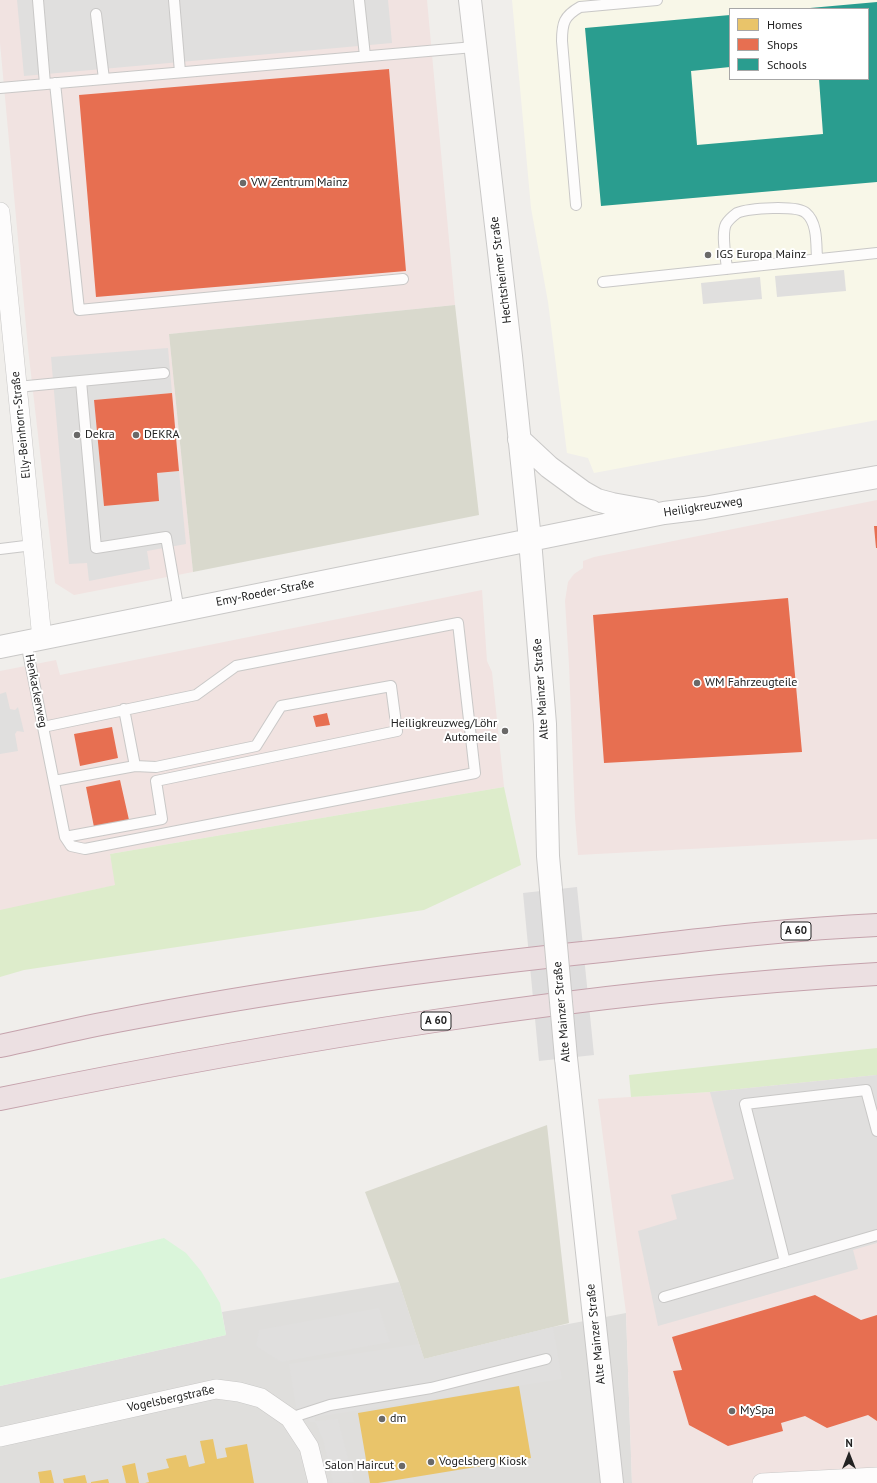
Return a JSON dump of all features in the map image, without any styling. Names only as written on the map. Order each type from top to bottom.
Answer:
[{"type":"highway","name":"A 60","points":[[0,1046],[117,1021],[285,992],[474,964],[715,938],[877,925]]},
{"type":"highway","name":"A 60","points":[[0,1099],[127,1073],[296,1042],[492,1013],[710,986],[877,974]]},
{"type":"street","name":"Hechtsheimer Straße","points":[[470,0],[474,47],[504,293],[530,540]]},
{"type":"street","name":"Elly-Beinhorn-Straße","points":[[0,212],[33,545],[34,640]]},
{"type":"street","points":[[519,439],[550,467],[597,500],[664,513]]},
{"type":"street","name":"Heiligkreuzweg","points":[[530,540],[664,513],[704,508],[877,476]]},
{"type":"street","name":"Emy-Roeder-Straße","points":[[0,647],[530,540]]},
{"type":"street","name":"Alte Mainzer Straße","points":[[530,540],[544,724],[548,856],[566,1058],[612,1483]]},
{"type":"street","name":"Vogelsbergstraße","points":[[0,1437],[216,1389],[239,1392],[261,1398],[290,1418],[309,1447],[318,1483]]},
{"type":"street","points":[[762,1483],[877,1477]]},
{"type":"lane","points":[[38,0],[79,310],[403,279]]},
{"type":"lane","points":[[174,0],[180,72]]},
{"type":"lane","points":[[359,0],[365,56]]},
{"type":"lane","points":[[576,205],[562,41],[564,19],[580,7],[657,0]]},
{"type":"lane","points":[[96,14],[104,79]]},
{"type":"lane","points":[[0,88],[474,47]]},
{"type":"lane","points":[[727,269],[724,232],[726,224],[731,217],[739,212],[754,210],[789,207],[798,208],[806,212],[814,227],[817,259]]},
{"type":"lane","points":[[603,282],[877,253]]},
{"type":"lane","points":[[17,387],[164,373]]},
{"type":"lane","points":[[81,381],[96,548],[166,537],[179,611]]},
{"type":"lane","points":[[0,549],[33,545]]},
{"type":"lane","points":[[43,727],[196,695],[236,666],[458,623],[475,773],[84,849],[72,846],[65,837],[162,819],[156,781],[398,731],[391,686],[281,706],[256,746],[156,767],[135,766],[54,781]]},
{"type":"lane","name":"Henkackerweg","points":[[34,640],[43,727],[65,837]]},
{"type":"lane","points":[[124,709],[135,766]]},
{"type":"lane","points":[[785,1262],[745,1104],[866,1090],[877,1131]]},
{"type":"lane","points":[[664,1297],[877,1236]]},
{"type":"lane","points":[[290,1418],[330,1405],[431,1388],[546,1359]]},
{"type":"shaded area","points":[[0,0],[427,0],[455,305],[169,334],[193,572],[74,595],[55,583],[28,348],[0,43]]},
{"type":"shaded area","points":[[17,0],[388,0],[392,43],[24,76]]},
{"type":"shaded area","name":"IGS Europa Mainz","points":[[512,0],[877,0],[877,420],[594,473],[588,458],[567,453],[548,302],[531,208]]},
{"type":"shaded area","points":[[844,270],[846,291],[777,297],[775,276]]},
{"type":"shaded area","points":[[760,277],[762,299],[703,304],[701,283]]},
{"type":"shaded area","points":[[455,305],[479,515],[193,572],[169,334]]},
{"type":"shaded area","name":"Dekra","points":[[168,348],[172,393],[94,400],[104,506],[159,501],[157,473],[179,471],[186,544],[147,551],[150,569],[89,581],[87,563],[69,564],[51,357]]},
{"type":"shaded area","points":[[877,500],[877,839],[578,855],[565,601],[568,582],[574,574],[583,568],[583,561],[594,557]]},
{"type":"shaded area","points":[[482,590],[487,661],[492,672],[504,787],[110,854],[116,885],[0,911],[0,671],[56,660],[60,675]]},
{"type":"shaded area","points":[[6,692],[10,709],[15,710],[18,707],[24,732],[17,731],[15,734],[18,751],[0,754],[0,694]]},
{"type":"shaded area","points":[[877,1075],[877,1483],[632,1483],[626,1313],[598,1099],[710,1092]]},
{"type":"shaded area","points":[[877,1075],[877,1243],[853,1250],[858,1269],[658,1326],[638,1231],[677,1219],[671,1195],[734,1179],[710,1092]]},
{"type":"shaded area","points":[[547,1125],[569,1323],[424,1359],[399,1282],[365,1192]]},
{"type":"shaded area","points":[[399,1282],[424,1359],[553,1327],[626,1313],[632,1483],[0,1483],[0,1386],[226,1335],[222,1312]]},
{"type":"shaded area","points":[[379,1308],[390,1342],[281,1362],[256,1346],[259,1330]]},
{"type":"shaded area","points":[[553,1327],[562,1379],[315,1417],[315,1421],[338,1419],[354,1482],[333,1483],[323,1439],[315,1422],[310,1422],[296,1407],[289,1364],[419,1344],[424,1359]]},
{"type":"green space","points":[[504,787],[521,865],[424,910],[24,970],[0,977],[0,910],[115,885],[110,854]]},
{"type":"green space","points":[[877,1048],[877,1075],[710,1092],[631,1097],[629,1075]]},
{"type":"green space","points":[[164,1238],[186,1253],[201,1271],[220,1303],[226,1335],[0,1386],[0,1279]]},
{"type":"pier","points":[[577,887],[594,1055],[539,1061],[523,893]]},
{"type":"building: Homes","points":[[519,1386],[531,1458],[378,1483],[370,1483],[358,1413]]},
{"type":"building: Homes","points":[[213,1439],[217,1459],[227,1457],[225,1448],[247,1444],[254,1483],[145,1483],[149,1482],[147,1473],[169,1468],[166,1459],[186,1455],[189,1467],[205,1463],[200,1441]]},
{"type":"building: Homes","points":[[135,1463],[139,1483],[126,1483],[122,1466]]},
{"type":"building: Homes","points":[[51,1470],[54,1483],[40,1483],[38,1472]]},
{"type":"building: Homes","points":[[85,1475],[87,1483],[64,1483],[63,1479]]},
{"type":"building: Homes","points":[[108,1479],[109,1483],[91,1483],[91,1482]]},
{"type":"building: Shops","name":"VW Zentrum Mainz","points":[[389,69],[406,271],[96,297],[79,95]]},
{"type":"building: Shops","name":"DEKRA","points":[[172,393],[179,471],[157,473],[159,501],[104,506],[94,400]]},
{"type":"building: Shops","points":[[874,526],[877,526],[877,548],[876,548]]},
{"type":"building: Shops","name":"WM Fahrzeugteile","points":[[788,598],[802,752],[604,763],[593,615]]},
{"type":"building: Shops","points":[[327,713],[330,725],[316,727],[313,716]]},
{"type":"building: Shops","points":[[112,727],[118,758],[80,766],[74,734]]},
{"type":"building: Shops","points":[[120,780],[129,820],[94,827],[86,787]]},
{"type":"building: Shops","points":[[815,1295],[861,1320],[877,1315],[877,1421],[868,1415],[827,1428],[805,1416],[781,1423],[783,1431],[728,1446],[689,1425],[673,1371],[682,1370],[672,1337]]},
{"type":"building: Schools","points":[[877,2],[877,182],[601,206],[585,28],[729,15],[729,67],[691,71],[697,145],[823,134],[819,80],[869,80],[869,8],[810,8]]},
{"type":"place","name":"VW Zentrum Mainz","points":[[243,183]]},
{"type":"place","name":"IGS Europa Mainz","points":[[708,255]]},
{"type":"place","name":"Dekra","points":[[77,435]]},
{"type":"place","name":"DEKRA","points":[[136,435]]},
{"type":"place","name":"WM Fahrzeugteile","points":[[697,683]]},
{"type":"place","name":"Heiligkreuzweg/Löhr Automeile","points":[[505,731]]},
{"type":"place","name":"MySpa","points":[[732,1411]]},
{"type":"place","name":"dm","points":[[382,1419]]},
{"type":"place","name":"Vogelsberg Kiosk","points":[[431,1462]]},
{"type":"place","name":"Salon Haircut","points":[[402,1466]]}]
